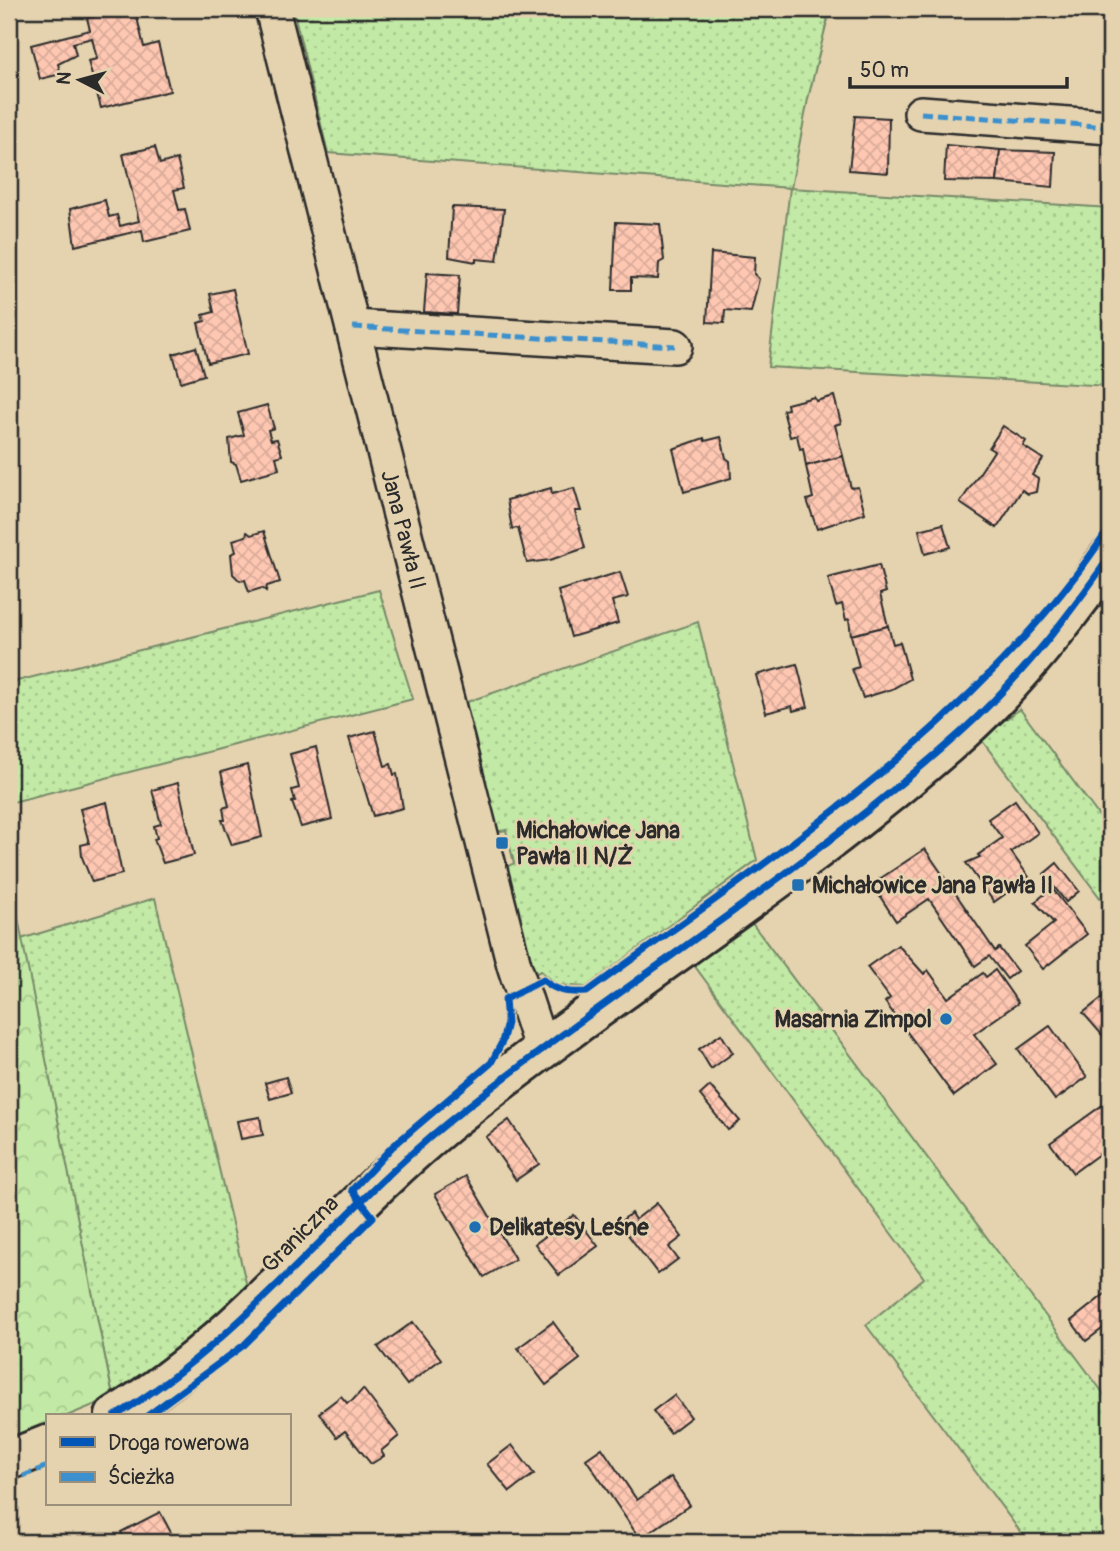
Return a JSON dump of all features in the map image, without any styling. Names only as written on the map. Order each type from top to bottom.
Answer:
[{"type":"street","name":"Jana Pawła II","points":[[272,9],[514,965],[542,1050]]},
{"type":"street","points":[[921,113],[1110,127]]},
{"type":"street","points":[[353,327],[675,346]]},
{"type":"street","name":"Graniczna","points":[[118,1414],[151,1395],[249,1313],[299,1260],[416,1150],[542,1050],[760,891],[961,732],[1020,673],[1074,609],[1110,556]]},
{"type":"street","points":[[9,1460],[46,1444]]},
{"type":"green space","points":[[293,9],[830,9],[808,99],[791,188],[1110,208],[1110,386],[768,367],[790,188],[328,153]]},
{"type":"green space","points":[[379,590],[413,699],[9,803],[9,683]]},
{"type":"green space","points":[[698,622],[757,860],[586,987],[557,985],[541,971],[534,974],[505,868],[514,863],[506,830],[496,832],[464,703]]},
{"type":"green space","points":[[1020,709],[1110,831],[1110,911],[980,738]]},
{"type":"green space","points":[[9,873],[113,1397],[72,1414],[46,1414],[46,1424],[9,1440]]},
{"type":"green space","points":[[155,898],[247,1287],[147,1376],[113,1397],[21,939]]},
{"type":"green space","points":[[748,918],[1110,1402],[1110,1542],[1028,1542],[866,1325],[924,1278],[691,961]]},
{"type":"building","points":[[122,9],[135,9],[144,47],[158,43],[170,91],[101,108],[88,61],[97,59],[92,38],[73,43],[76,55],[58,64],[61,74],[40,79],[31,45],[90,30],[87,18]]},
{"type":"building","points":[[855,116],[889,118],[888,173],[849,170]]},
{"type":"building","points":[[946,145],[1000,150],[997,182],[944,181]]},
{"type":"building","points":[[155,147],[160,164],[177,159],[184,188],[174,190],[179,210],[185,209],[190,231],[144,242],[142,230],[75,246],[70,209],[105,200],[109,217],[117,215],[120,226],[139,221],[123,154]]},
{"type":"building","points":[[1000,150],[1055,152],[1053,187],[997,182]]},
{"type":"building","points":[[1106,155],[1110,155],[1110,190],[1104,190]]},
{"type":"building","points":[[452,207],[504,209],[497,261],[476,259],[476,262],[449,257]]},
{"type":"building","points":[[616,222],[660,224],[664,260],[659,263],[658,279],[631,278],[631,290],[613,290]]},
{"type":"building","points":[[711,253],[755,257],[754,274],[759,279],[751,312],[725,310],[724,323],[707,322]]},
{"type":"building","points":[[427,273],[460,275],[457,314],[424,312]]},
{"type":"building","points":[[233,289],[248,354],[208,363],[198,323],[205,321],[203,315],[214,312],[210,294]]},
{"type":"building","points":[[196,347],[204,375],[181,382],[173,354]]},
{"type":"building","points":[[834,396],[841,423],[835,425],[843,456],[806,466],[803,448],[800,449],[797,435],[790,437],[783,410],[788,409],[787,404],[814,397],[816,401]]},
{"type":"building","points":[[267,405],[274,428],[268,430],[271,440],[277,439],[282,455],[276,457],[279,469],[241,480],[236,464],[231,462],[229,439],[244,435],[238,413]]},
{"type":"building","points":[[1003,426],[1026,441],[1023,446],[1043,459],[1032,475],[1038,479],[1036,492],[1028,494],[1022,490],[997,528],[960,503],[994,451],[989,448]]},
{"type":"building","points":[[721,437],[726,458],[730,461],[731,478],[684,492],[673,449],[704,438],[705,441]]},
{"type":"building","points":[[843,456],[851,488],[858,487],[865,513],[817,529],[807,500],[813,498],[806,466]]},
{"type":"building","points":[[551,488],[552,494],[574,488],[581,511],[575,511],[585,548],[550,560],[527,563],[518,528],[512,529],[507,500]]},
{"type":"building","points":[[943,524],[950,547],[925,554],[919,530]]},
{"type":"building","points":[[264,531],[280,582],[267,586],[266,591],[262,588],[249,592],[245,580],[240,581],[233,574],[231,554],[236,552],[233,540],[246,536],[247,532],[251,535]]},
{"type":"building","points":[[879,565],[886,592],[880,594],[888,626],[851,635],[849,619],[846,620],[842,604],[836,606],[828,578]]},
{"type":"building","points":[[620,572],[628,597],[612,601],[618,623],[571,637],[558,591]]},
{"type":"building","points":[[888,626],[893,644],[900,642],[910,679],[892,689],[863,698],[852,669],[859,667],[851,635]]},
{"type":"building","points":[[797,664],[808,707],[793,711],[792,706],[766,713],[756,675]]},
{"type":"building","points":[[375,731],[385,766],[391,764],[394,775],[397,774],[403,808],[373,816],[349,738]]},
{"type":"building","points":[[316,747],[332,819],[301,827],[292,802],[295,801],[292,790],[299,788],[290,754]]},
{"type":"building","points":[[247,765],[262,837],[232,845],[222,820],[225,820],[223,808],[229,806],[221,772]]},
{"type":"building","points":[[178,783],[194,855],[163,863],[154,839],[157,838],[154,826],[161,824],[152,790]]},
{"type":"building","points":[[1015,800],[1038,833],[1011,852],[1029,877],[994,902],[966,863],[980,857],[978,855],[1002,838],[988,819]]},
{"type":"building","points":[[107,802],[122,874],[92,882],[82,857],[81,845],[89,843],[80,809]]},
{"type":"building","points":[[925,849],[995,951],[999,948],[1017,971],[1007,979],[989,956],[975,966],[929,899],[896,921],[872,884]]},
{"type":"building","points":[[1057,863],[1079,891],[1066,902],[1044,874]]},
{"type":"building","points":[[1052,888],[1087,934],[1043,969],[1025,946],[1054,923],[1035,902]]},
{"type":"building","name":"Masarnia Zimpol","points":[[898,945],[924,974],[928,970],[948,998],[983,973],[986,977],[995,970],[1018,1003],[974,1034],[997,1064],[954,1096],[885,1002],[890,998],[867,967]]},
{"type":"building","points":[[1107,994],[1110,998],[1109,1043],[1083,1013]]},
{"type":"building","points":[[1050,1026],[1087,1077],[1055,1100],[1018,1049]]},
{"type":"building","points":[[721,1034],[733,1053],[711,1069],[699,1049]]},
{"type":"building","points":[[286,1077],[291,1093],[270,1099],[265,1083]]},
{"type":"building","points":[[710,1086],[740,1121],[728,1130],[700,1095]]},
{"type":"building","points":[[1104,1104],[1110,1113],[1110,1146],[1073,1173],[1050,1143]]},
{"type":"building","points":[[260,1117],[263,1135],[241,1139],[237,1121]]},
{"type":"building","points":[[509,1120],[539,1164],[516,1180],[486,1137]]},
{"type":"building","name":"Delikatesy Leśne","points":[[466,1176],[515,1259],[484,1277],[435,1194]]},
{"type":"building","points":[[657,1203],[682,1237],[669,1247],[678,1259],[658,1274],[619,1223],[631,1213],[635,1220]]},
{"type":"building","points":[[574,1215],[598,1246],[559,1275],[535,1244]]},
{"type":"building","points":[[1105,1294],[1110,1301],[1110,1323],[1086,1341],[1071,1321]]},
{"type":"building","points":[[413,1322],[441,1359],[407,1385],[378,1347]]},
{"type":"building","points":[[553,1322],[580,1359],[546,1385],[518,1348]]},
{"type":"building","points":[[363,1389],[399,1436],[381,1451],[384,1456],[371,1464],[345,1431],[337,1437],[319,1413],[341,1396],[347,1403],[353,1400]]},
{"type":"building","points":[[674,1395],[691,1417],[670,1433],[653,1411]]},
{"type":"building","points":[[512,1445],[534,1474],[510,1492],[487,1464]]},
{"type":"building","points":[[602,1448],[637,1500],[671,1477],[690,1505],[640,1539],[586,1459]]},
{"type":"building","points":[[160,1512],[176,1542],[126,1542],[121,1532]]},
{"type":"marked path","points":[[921,113],[1110,127]]},
{"type":"marked path","points":[[353,327],[675,346]]},
{"type":"marked path","points":[[9,1482],[46,1466]]},
{"type":"cycle path","points":[[150,1414],[244,1345],[373,1217],[352,1190],[392,1147],[491,1063],[502,1042],[507,1023],[505,999],[543,980],[564,991],[587,992],[801,836],[870,782],[937,724],[1000,663],[1058,598],[1110,527]]},
{"type":"cycle path","points":[[118,1414],[205,1351],[405,1159],[447,1123],[510,1073],[836,835],[960,733],[1002,692],[1040,649],[1110,556]]},
{"type":"place","name":"Michałowice Jana Pawła II N/Ż","points":[[502,843]]},
{"type":"place","name":"Michałowice Jana Pawła II","points":[[798,885]]},
{"type":"place","name":"Masarnia Zimpol","points":[[946,1019]]},
{"type":"place","name":"Delikatesy Leśne","points":[[475,1227]]}]
